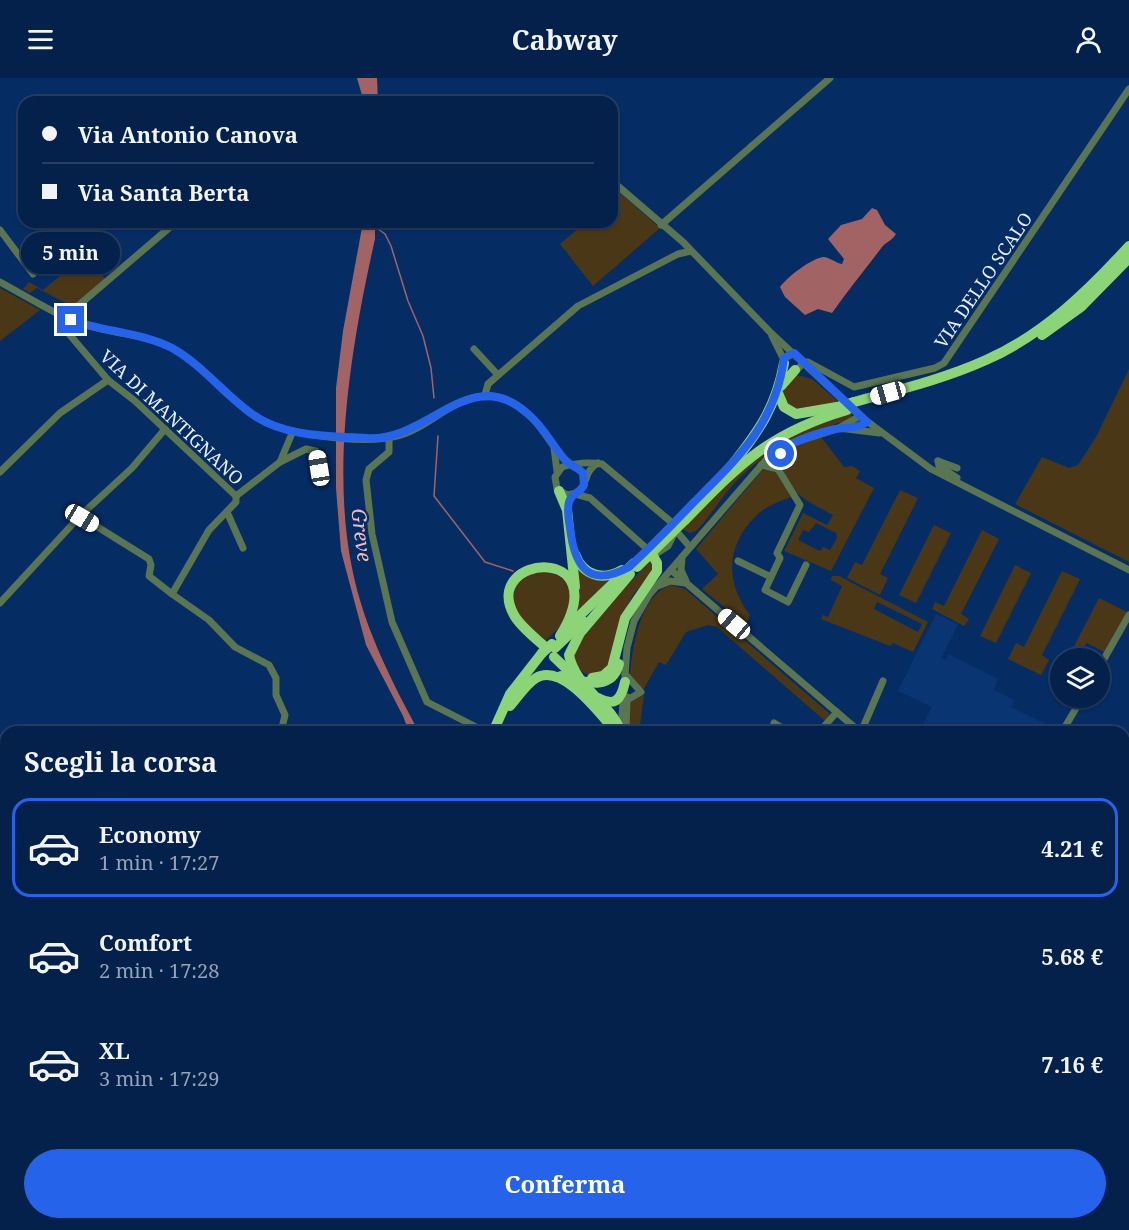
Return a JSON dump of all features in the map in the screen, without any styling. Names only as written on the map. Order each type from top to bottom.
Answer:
[{"type":"highway","points":[[1058,320],[1129,246]]},
{"type":"highway","points":[[683,518],[763,447],[802,425],[988,359],[1058,320],[1093,296],[1129,258]]},
{"type":"highway","points":[[784,362],[779,391],[784,407],[795,414],[852,408]]},
{"type":"highway","points":[[496,726],[510,694],[550,649],[683,518],[732,465],[760,428],[779,391],[796,370]]},
{"type":"highway","points":[[732,465],[758,443],[783,427],[852,408]]},
{"type":"highway","points":[[502,726],[510,706],[574,611],[573,548],[567,510],[559,491]]},
{"type":"highway","points":[[567,510],[574,495]]},
{"type":"highway","points":[[573,548],[581,566],[593,575],[611,575],[632,568]]},
{"type":"highway","points":[[578,673],[595,678],[610,670],[623,620],[657,571],[657,563],[653,556]]},
{"type":"highway","points":[[575,591],[562,573],[547,567],[529,569],[514,582],[509,597],[512,611],[596,697],[618,726]]},
{"type":"highway","points":[[583,684],[569,657],[572,644],[632,568]]},
{"type":"highway","points":[[596,697],[607,703],[615,702],[622,695],[622,640],[633,604]]},
{"type":"highway","points":[[510,706],[537,677],[549,674],[600,683],[623,674]]},
{"type":"highway","points":[[561,676],[615,726]]},
{"type":"street","points":[[661,225],[830,78]]},
{"type":"street","name":"VIA DELLO SCALO","points":[[804,362],[854,387],[935,368],[944,363],[1129,89]]},
{"type":"street","points":[[618,186],[691,251],[769,331],[796,353],[825,384],[867,422],[928,468],[1129,570]]},
{"type":"street","points":[[68,318],[169,228]]},
{"type":"street","points":[[0,231],[33,274]]},
{"type":"street","points":[[485,395],[488,384],[578,306],[678,254],[691,251]]},
{"type":"street","points":[[0,282],[68,318],[169,347],[195,364],[255,416],[270,424],[293,431],[390,438],[410,431],[458,402],[485,395],[507,400],[521,408],[541,426],[572,465],[581,470],[590,498]]},
{"type":"street","name":"VIA DI MANTIGNANO","points":[[68,318],[70,336],[108,380],[165,429],[236,496],[236,502],[206,535],[172,594]]},
{"type":"street","points":[[769,331],[788,369],[796,370],[825,384]]},
{"type":"street","points":[[474,349],[498,375]]},
{"type":"street","points":[[784,362],[787,354],[796,353]]},
{"type":"street","points":[[796,370],[804,362]]},
{"type":"street","points":[[0,472],[60,413],[108,380]]},
{"type":"street","points":[[837,429],[852,408]]},
{"type":"street","points":[[621,726],[623,674],[632,626],[656,587],[761,465],[781,449],[804,438],[867,422]]},
{"type":"street","points":[[848,428],[886,436]]},
{"type":"street","points":[[0,603],[80,516],[132,468],[165,429]]},
{"type":"street","points":[[280,462],[293,431]]},
{"type":"street","points":[[390,438],[389,452],[369,470],[366,480],[374,543],[392,622],[427,702],[474,726]]},
{"type":"street","points":[[552,442],[558,471],[555,483],[559,491],[590,498],[644,546]]},
{"type":"street","points":[[236,496],[280,462],[306,448],[313,448],[322,475]]},
{"type":"street","points":[[781,449],[778,469],[800,505],[777,553],[780,558],[765,590],[788,602],[806,565]]},
{"type":"street","points":[[957,468],[938,461],[939,466],[959,483]]},
{"type":"street","points":[[558,471],[572,465],[598,463],[613,470],[669,522]]},
{"type":"street","points":[[574,495],[585,481],[589,470],[598,463]]},
{"type":"street","points":[[761,465],[778,469]]},
{"type":"street","name":"VIA DI MANTIGNANO","points":[[227,512],[243,548]]},
{"type":"street","points":[[80,516],[149,559],[152,565],[149,576],[209,620],[235,647],[269,665],[276,678],[276,695],[285,715],[282,726]]},
{"type":"street","points":[[677,533],[696,540]]},
{"type":"street","points":[[677,533],[690,547]]},
{"type":"street","points":[[653,556],[668,546],[677,533]]},
{"type":"street","points":[[682,556],[681,570],[687,583]]},
{"type":"street","points":[[738,561],[771,577]]},
{"type":"street","points":[[670,570],[853,726]]},
{"type":"street","points":[[656,587],[670,582],[687,583]]},
{"type":"street","points":[[1110,648],[1129,615]]},
{"type":"street","points":[[622,726],[627,700],[623,674]]},
{"type":"street","points":[[623,674],[641,692],[627,700]]},
{"type":"street","points":[[863,726],[883,681]]},
{"type":"street","points":[[1066,726],[1076,708]]},
{"type":"street","points":[[824,726],[837,712]]},
{"type":"street","points":[[774,723],[779,726]]},
{"type":"shaded area","points":[[357,78],[377,78],[378,96],[362,96]]},
{"type":"shaded area","points":[[620,193],[660,228],[593,286],[560,244],[579,228],[618,228],[618,195]]},
{"type":"shaded area","points":[[872,208],[877,210],[885,225],[896,234],[882,247],[832,313],[818,309],[805,315],[785,297],[780,287],[813,260],[824,257],[842,264],[844,259],[828,239],[841,225],[862,219]]},
{"type":"shaded area","points":[[362,228],[375,228],[347,403],[344,446],[346,528],[357,590],[371,633],[416,726],[407,726],[366,645],[341,551],[336,488],[336,388],[343,331]]},
{"type":"shaded area","points":[[83,257],[106,279],[69,312],[63,309],[66,303],[37,288],[30,293],[23,289],[29,282],[43,290]]},
{"type":"shaded area","points":[[0,288],[40,310],[0,341]]},
{"type":"shaded area","points":[[1129,369],[1129,562],[1015,504],[1042,457],[1069,468],[1078,465],[1096,437]]},
{"type":"shaded area","points":[[797,375],[812,379],[839,402],[793,411],[782,393],[784,385]]},
{"type":"shaded area","points":[[851,412],[852,416],[847,421],[814,431],[769,454],[731,487],[696,531],[690,533],[682,529],[752,461],[798,431]]},
{"type":"shaded area","points":[[821,437],[844,467],[852,466],[860,471],[856,478],[874,488],[831,571],[784,551],[803,513],[827,525],[833,515],[804,499],[790,485],[785,476],[784,454],[795,445]],"holes":[[[816,523],[836,533],[837,538],[830,550],[823,547],[820,551],[798,540],[803,530],[809,532]]]},
{"type":"shaded area","points":[[763,469],[776,471],[791,497],[761,511],[747,526],[735,550],[732,563],[733,576],[736,589],[750,615],[746,625],[702,589],[718,574],[696,549]]},
{"type":"shaded area","points":[[900,490],[918,498],[880,574],[888,578],[880,595],[847,578],[855,562],[862,565]]},
{"type":"shaded area","points":[[934,525],[951,533],[916,603],[899,595]]},
{"type":"shaded area","points":[[982,530],[999,539],[961,614],[969,619],[964,626],[932,609],[935,602],[944,606]]},
{"type":"shaded area","points":[[652,559],[650,574],[633,595],[624,612],[607,670],[586,674],[572,658],[589,625]]},
{"type":"shaded area","points":[[1015,565],[1031,573],[996,643],[980,636]]},
{"type":"shaded area","points":[[579,570],[611,578],[578,612],[577,573]]},
{"type":"shaded area","points":[[552,571],[567,582],[572,599],[560,627],[544,642],[519,618],[512,603],[517,581],[523,574]]},
{"type":"shaded area","points":[[1062,571],[1080,579],[1042,655],[1049,660],[1041,675],[1008,659],[1016,643],[1024,647]]},
{"type":"shaded area","points":[[832,576],[839,576],[928,622],[913,652],[893,643],[890,646],[821,619],[823,615],[828,617],[842,586],[831,580]],"holes":[[[877,602],[922,624],[918,632],[874,609]]]},
{"type":"shaded area","points":[[671,585],[685,589],[830,714],[825,721],[717,627],[708,625],[686,632],[666,665],[659,662],[643,690],[630,676],[636,638],[645,611],[652,599],[660,590]]},
{"type":"shaded area","points":[[1099,598],[1127,612],[1106,648],[1096,648],[1087,643],[1083,648],[1073,648]]},
{"type":"shaded area","points":[[936,614],[958,624],[941,658],[946,660],[948,654],[998,679],[994,690],[1014,700],[1011,707],[1049,726],[922,726],[932,707],[898,691]]},
{"type":"shaded area","points":[[644,695],[642,726],[628,726],[629,702]]},
{"type":"waterway","points":[[377,228],[385,234],[391,246],[408,301],[423,336],[431,368],[434,398]]},
{"type":"waterway","points":[[438,436],[434,496],[485,562],[513,571]]},
{"type":"route","points":[[71,320],[158,342],[169,347],[195,364],[262,421],[293,431],[379,439],[410,431],[458,402],[470,398],[485,395],[507,400],[533,418],[567,462],[579,468],[583,473],[584,485],[581,491],[572,495],[567,510],[576,557],[583,568],[596,576],[611,575],[629,567],[732,465],[757,433],[771,410],[779,389],[784,358],[789,353],[796,353],[825,384],[867,422],[859,426],[804,438],[781,449],[781,454]]},
{"type":"water label","name":"Greve","points":[[362,535]]}]
